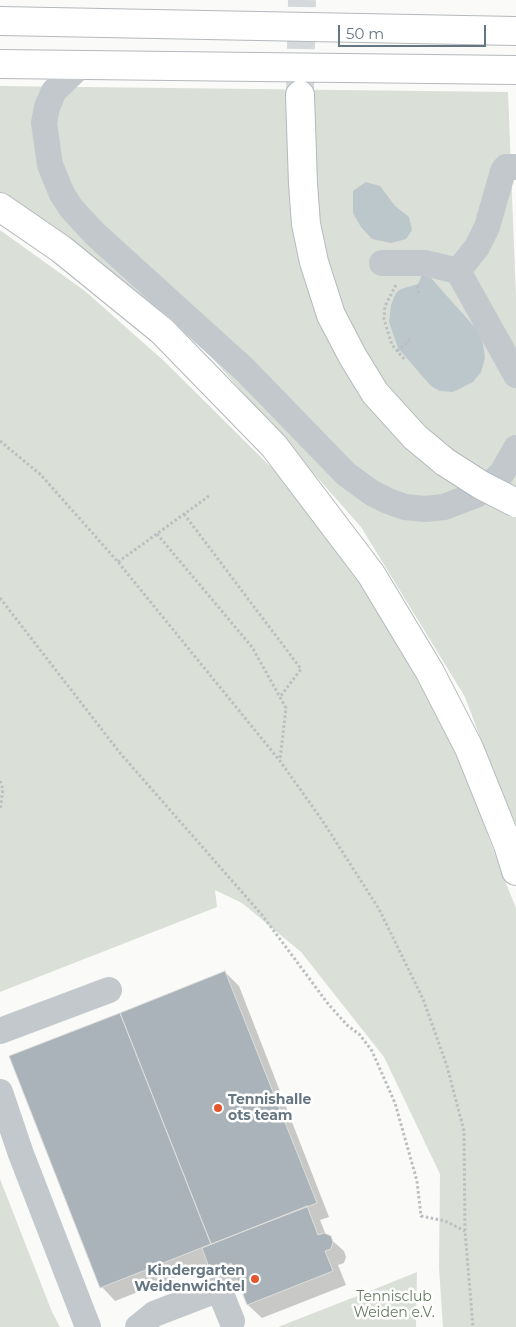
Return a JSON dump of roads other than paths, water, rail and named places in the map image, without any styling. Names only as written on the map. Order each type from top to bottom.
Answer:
[{"type":"highway","points":[[0,21],[508,31]]},
{"type":"highway","points":[[0,64],[508,70]]},
{"type":"highway","points":[[300,95],[306,224],[314,262],[331,315],[352,357],[375,393],[415,437],[445,462],[481,485],[516,503]]},
{"type":"highway","points":[[0,207],[61,249],[162,331],[274,446],[371,574],[430,672],[469,748],[508,845],[516,871]]},
{"type":"lane","points":[[80,66],[54,91],[47,106],[44,123],[50,166],[67,201],[95,234],[245,370],[346,474],[372,493],[388,501],[418,509],[444,507],[478,494],[491,484],[502,473],[516,448]]},
{"type":"lane","points":[[458,271],[474,251],[485,232],[492,216],[503,171],[506,167],[516,167]]},
{"type":"lane","points":[[382,263],[414,274],[425,263],[458,271],[516,375]]},
{"type":"lane","points":[[0,1031],[109,990]]},
{"type":"lane","points":[[0,1092],[20,1154],[88,1327]]},
{"type":"lane","points":[[138,1327],[154,1314],[219,1289],[232,1321]]},
{"type":"tunnel","points":[[300,91],[302,0]]},
{"type":"place","name":"Tennishalle ots team","points":[[218,1108]]},
{"type":"place","name":"Kindergarten Weidenwichtel","points":[[255,1279]]},
{"type":"park label","name":"Tennisclub Weiden e.V.","points":[[394,1305]]}]
